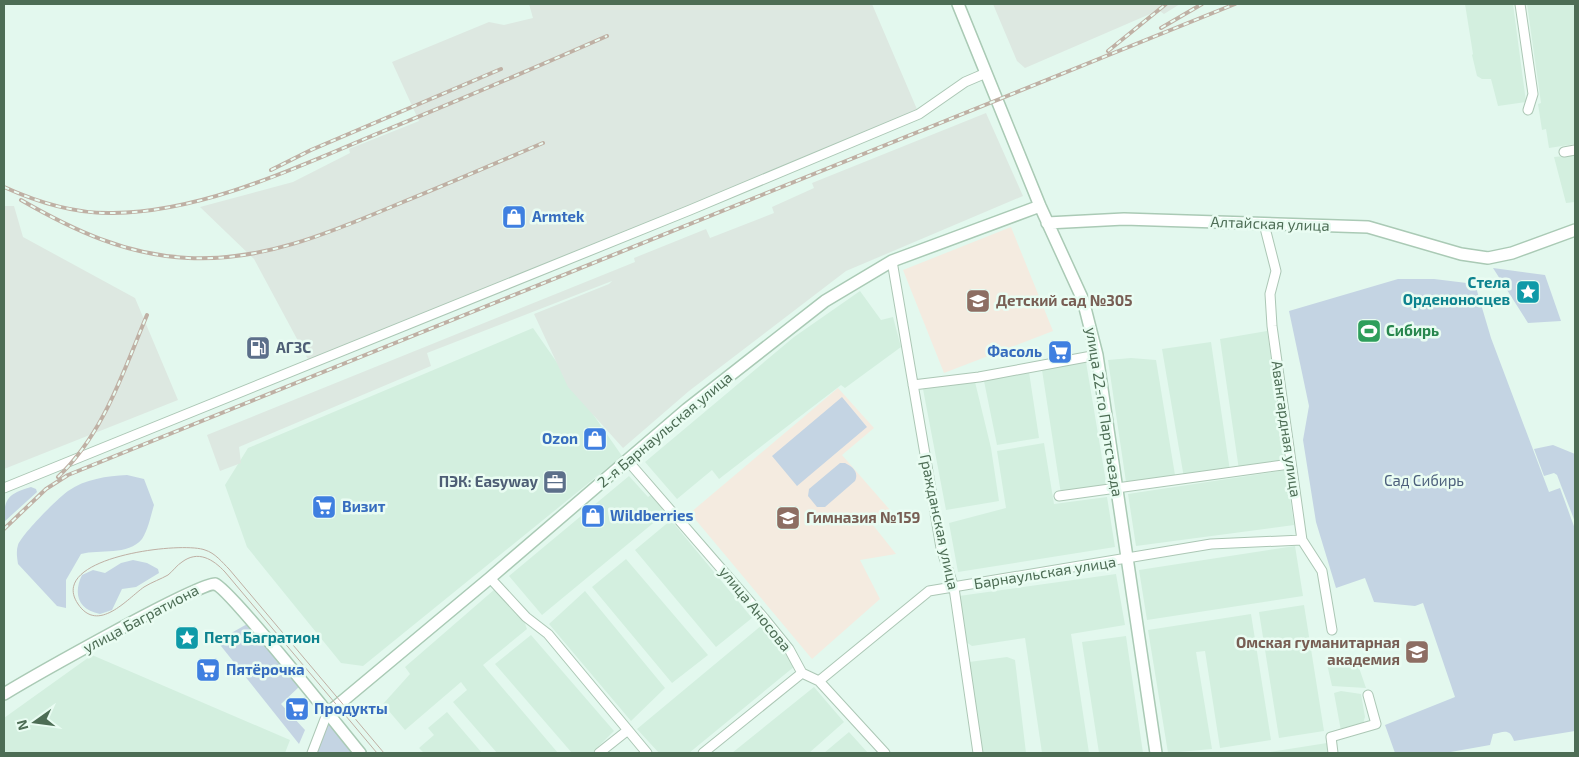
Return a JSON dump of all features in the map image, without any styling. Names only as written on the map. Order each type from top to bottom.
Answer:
[{"type":"street","name":"улица 22-го Партсъезда","points":[[958,4],[1040,206],[1083,300],[1097,355],[1156,753]]},
{"type":"street","points":[[1520,4],[1533,94],[1528,110]]},
{"type":"street","points":[[4,488],[690,210],[919,114],[965,82],[986,73]]},
{"type":"street","points":[[1564,152],[1575,150]]},
{"type":"street","name":"2-я Барнаульская улица","points":[[327,714],[695,403],[825,301],[892,261],[1040,206]]},
{"type":"street","name":"Алтайская улица","points":[[1048,223],[1124,219],[1368,227],[1461,254],[1488,258],[1512,253],[1575,230]]},
{"type":"street","name":"Авангардная улица","points":[[1264,224],[1276,271],[1270,294],[1272,326],[1302,540],[1322,571],[1332,630]]},
{"type":"street","name":"Гражданская улица","points":[[892,261],[941,548],[954,588],[978,753]]},
{"type":"street","points":[[913,385],[979,377],[1097,355]]},
{"type":"street","name":"улица Аносова","points":[[627,460],[764,618],[789,649],[802,673]]},
{"type":"street","points":[[1058,496],[1290,464]]},
{"type":"street","name":"Барнаульская улица","points":[[819,681],[928,591],[1210,544],[1302,540]]},
{"type":"street","points":[[490,578],[526,617],[548,634],[648,753]]},
{"type":"street","name":"улица Багратиона","points":[[4,694],[202,587],[214,584],[220,587],[245,613],[360,753]]},
{"type":"street","points":[[703,753],[802,673],[819,681],[885,753]]},
{"type":"street","points":[[1333,753],[1331,737],[1376,724],[1368,695]]},
{"type":"street","points":[[312,753],[327,714]]},
{"type":"street","points":[[599,753],[628,730]]},
{"type":"shaded area","points":[[529,4],[872,4],[919,114],[311,365],[254,259],[200,207],[293,182],[350,153],[349,149],[419,121],[392,62],[489,22],[504,25],[533,18]]},
{"type":"shaded area","points":[[993,4],[1180,4],[1164,14],[1157,9],[1150,14],[1025,68],[1017,61]]},
{"type":"shaded area","points":[[1465,4],[1513,4],[1526,102],[1498,106],[1491,79],[1482,79],[1477,76]]},
{"type":"shaded area","points":[[1527,4],[1575,4],[1575,144],[1549,148],[1546,129],[1542,130],[1538,104],[1541,103]]},
{"type":"shaded area","points":[[986,113],[1023,196],[846,271],[689,391],[623,448],[568,387],[534,314],[609,284],[612,281],[427,353],[431,366],[239,447],[241,463],[220,471],[207,435],[635,262],[634,258],[706,229],[710,238],[774,213],[772,207],[814,188],[812,183]]},
{"type":"shaded area","points":[[1575,155],[1575,202],[1566,203],[1554,157]]},
{"type":"shaded area","points":[[4,206],[14,206],[23,237],[135,298],[178,400],[4,469]]},
{"type":"shaded area","name":"Детский сад №305","points":[[1011,227],[1053,331],[944,373],[903,270]]},
{"type":"shaded area","points":[[860,291],[881,320],[893,317],[901,347],[845,388],[841,385],[719,479],[712,470],[677,499],[645,462],[794,337]]},
{"type":"shaded area","points":[[533,328],[622,456],[363,666],[341,663],[247,547],[225,485],[248,448]]},
{"type":"shaded area","points":[[1267,331],[1286,461],[1239,470],[1220,339]]},
{"type":"shaded area","points":[[1211,342],[1230,471],[1184,478],[1162,349]]},
{"type":"shaded area","points":[[1131,358],[1156,360],[1175,475],[1126,482],[1108,360]]},
{"type":"shaded area","points":[[1086,362],[1107,488],[1061,494],[1042,370]]},
{"type":"shaded area","points":[[1029,372],[1039,438],[997,445],[984,381]]},
{"type":"shaded area","points":[[975,382],[991,448],[999,501],[946,510],[923,389]]},
{"type":"shaded area","name":"Гимназия №159","points":[[838,388],[874,428],[842,455],[890,510],[873,525],[896,554],[860,560],[880,599],[812,659],[690,513]]},
{"type":"shaded area","points":[[1044,443],[1054,504],[1107,497],[1115,547],[958,572],[949,523],[1006,508],[997,451]]},
{"type":"shaded area","points":[[1286,470],[1294,525],[1136,546],[1128,494]]},
{"type":"shaded area","points":[[629,476],[648,497],[652,494],[662,507],[663,515],[542,615],[509,576]]},
{"type":"shaded area","points":[[671,520],[752,618],[716,647],[635,550]]},
{"type":"shaded area","points":[[1295,546],[1303,596],[1147,620],[1139,570]]},
{"type":"shaded area","points":[[626,559],[708,655],[672,683],[592,587]]},
{"type":"shaded area","points":[[1116,574],[1125,625],[1071,634],[1089,753],[1042,753],[1025,638],[972,646],[966,642],[959,596]]},
{"type":"shaded area","points":[[495,589],[523,618],[527,629],[483,665],[558,753],[497,753],[453,702],[467,690],[461,682],[405,730],[383,704],[410,674],[405,667]]},
{"type":"shaded area","points":[[585,591],[665,688],[631,721],[549,624]]},
{"type":"shaded area","points":[[1304,605],[1324,731],[1279,738],[1259,612]]},
{"type":"shaded area","points":[[1251,614],[1271,740],[1220,748],[1205,651],[1196,652],[1212,749],[1168,753],[1148,630]]},
{"type":"shaded area","points":[[762,625],[795,666],[689,753],[659,753],[637,729]]},
{"type":"shaded area","points":[[531,635],[614,731],[592,753],[572,753],[495,664]]},
{"type":"shaded area","points":[[1126,636],[1143,753],[1099,753],[1082,642]]},
{"type":"shaded area","points":[[92,655],[290,740],[285,753],[4,753],[4,718]]},
{"type":"shaded area","points":[[1007,657],[1015,660],[1026,753],[981,753],[969,662]]},
{"type":"shaded area","points":[[1356,659],[1366,688],[1332,686],[1327,664]]},
{"type":"shaded area","points":[[814,687],[844,722],[809,753],[732,753]]},
{"type":"shaded area","points":[[1341,691],[1361,694],[1365,717],[1363,724],[1341,731],[1334,693]]},
{"type":"shaded area","points":[[447,712],[482,753],[424,753],[419,748],[434,735],[428,728]]},
{"type":"shaded area","points":[[849,732],[868,753],[824,753]]},
{"type":"shaded area","points":[[1327,743],[1328,753],[1264,753]]},
{"type":"green space","points":[[1493,268],[1545,275],[1561,321],[1528,323]]},
{"type":"green space","name":"Сад Сибирь","points":[[1398,279],[1434,279],[1475,284],[1491,338],[1549,492],[1560,488],[1575,529],[1575,731],[1514,741],[1510,734],[1505,732],[1493,734],[1490,745],[1445,753],[1395,753],[1385,725],[1455,697],[1423,603],[1415,606],[1374,602],[1365,578],[1336,588],[1316,522],[1303,440],[1309,406],[1289,311]]},
{"type":"green space","points":[[842,397],[867,427],[797,486],[772,456]]},
{"type":"green space","points":[[1553,445],[1575,454],[1575,522],[1557,475],[1554,473],[1544,476],[1534,449]]},
{"type":"green space","points":[[840,463],[851,466],[856,475],[855,481],[825,507],[817,507],[808,496],[809,489]]},
{"type":"green space","points":[[127,475],[144,479],[154,505],[142,539],[129,548],[122,550],[81,554],[66,580],[66,608],[57,606],[18,564],[18,545],[33,525],[68,491],[96,479]]},
{"type":"green space","points":[[31,487],[36,489],[37,492],[4,522],[6,502],[9,498],[17,492]]},
{"type":"green space","points":[[133,560],[147,563],[158,569],[159,573],[136,587],[122,589],[112,610],[100,614],[82,605],[79,600],[78,589],[82,575],[93,570],[105,573],[121,563]]},
{"type":"green space","points":[[249,623],[301,685],[281,704],[305,730],[299,744],[217,641]]},
{"type":"green space","points":[[330,721],[358,753],[315,753],[317,734]]},
{"type":"tram line","points":[[377,753],[225,572],[215,563],[199,556],[188,558],[168,575],[144,587],[121,606],[103,615],[94,616],[86,612],[78,604],[73,588],[81,574],[98,564],[121,556],[146,551],[171,548],[192,548],[209,551],[229,569],[384,753]]},
{"type":"railway","points":[[1108,51],[1166,4]]},
{"type":"railway","points":[[1161,28],[1202,4]]},
{"type":"railway","points":[[4,529],[46,489],[68,475],[1235,4]]},
{"type":"railway","points":[[4,187],[30,198],[57,206],[99,213],[146,211],[213,197],[312,161],[607,36]]},
{"type":"railway","points":[[271,170],[311,150],[501,69]]},
{"type":"railway","points":[[21,200],[80,231],[143,252],[188,258],[244,255],[271,250],[325,234],[543,143]]},
{"type":"railway","points":[[58,477],[88,441],[111,401],[147,315]]},
{"type":"place","name":"Armtek","points":[[514,217]]},
{"type":"place","name":"Стела Орденоносцев","points":[[1528,292]]},
{"type":"place","name":"Детский сад №305","points":[[978,301]]},
{"type":"place","name":"Сибирь","points":[[1369,331]]},
{"type":"place","name":"АГЗС","points":[[258,348]]},
{"type":"place","name":"Фасоль","points":[[1060,352]]},
{"type":"place","name":"Ozon","points":[[595,439]]},
{"type":"place","name":"ПЭК: Easyway","points":[[555,482]]},
{"type":"place","name":"Визит","points":[[324,507]]},
{"type":"place","name":"Wildberries","points":[[593,516]]},
{"type":"place","name":"Гимназия №159","points":[[788,518]]},
{"type":"place","name":"Петр Багратион","points":[[187,638]]},
{"type":"place","name":"Омская гуманитарная академия","points":[[1417,652]]},
{"type":"place","name":"Пятёрочка","points":[[208,670]]},
{"type":"place","name":"Продукты","points":[[297,709]]}]
